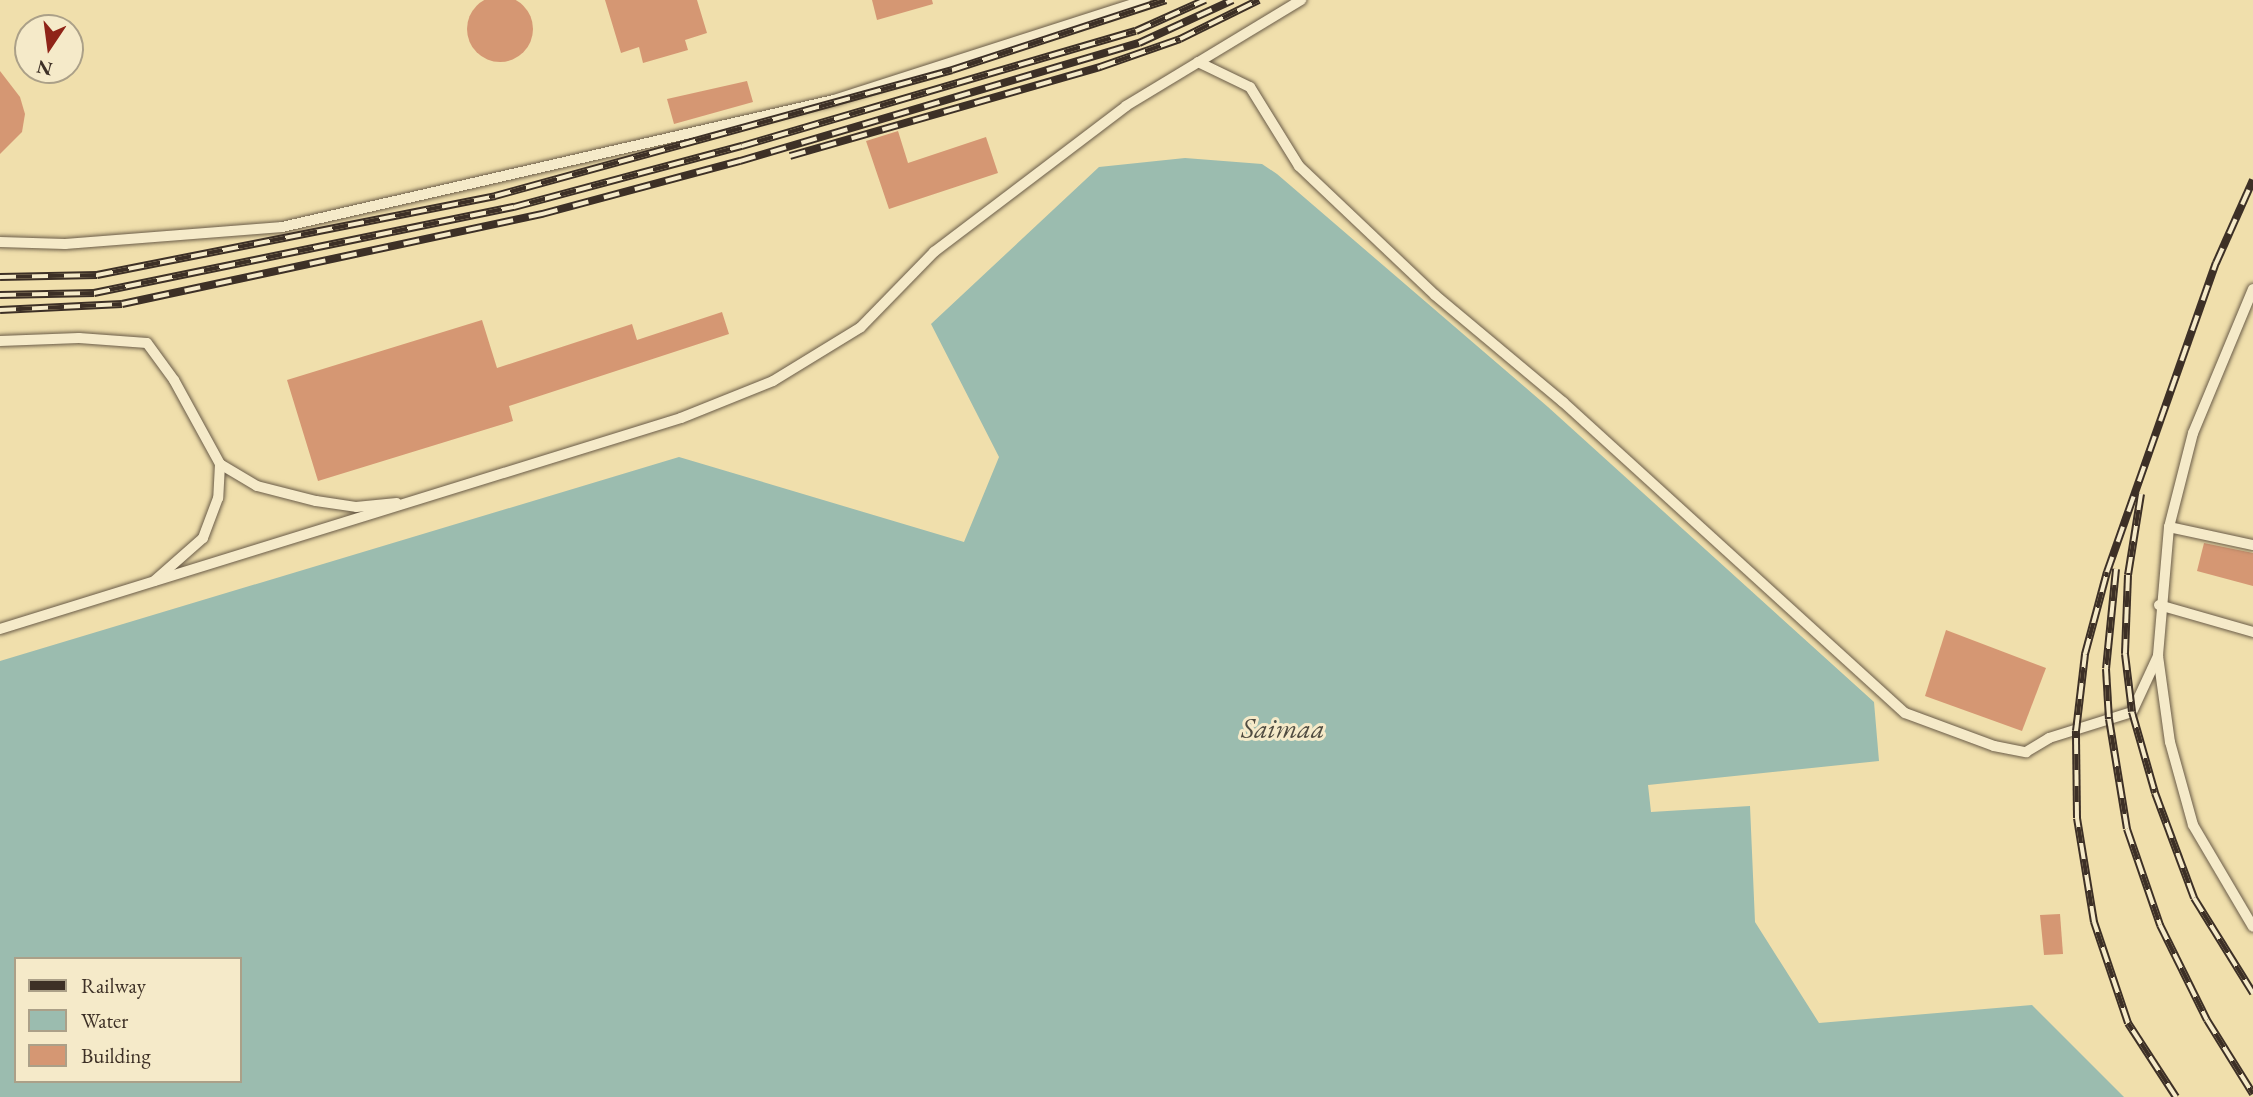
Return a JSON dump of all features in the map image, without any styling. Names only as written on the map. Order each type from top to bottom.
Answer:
[{"type":"lane","points":[[0,242],[65,244],[282,227],[834,100],[1145,0]]},
{"type":"lane","points":[[0,629],[150,585],[681,418],[773,381],[862,327],[934,252],[1126,106],[1301,0]]},
{"type":"lane","points":[[1198,62],[1250,87],[1299,166],[1435,295],[1563,402],[1905,713],[1994,746],[2026,752],[2049,738],[2132,712],[2158,656]]},
{"type":"lane","points":[[2253,289],[2193,433],[2169,527],[2159,605],[2158,656],[2170,742],[2193,825],[2253,927]]},
{"type":"lane","points":[[0,341],[79,338],[147,343],[174,380],[219,464],[218,498],[203,538],[150,585]]},
{"type":"lane","points":[[219,464],[257,486],[316,501],[356,507],[422,500]]},
{"type":"lane","points":[[2169,527],[2253,545]]},
{"type":"lane","points":[[2159,605],[2253,632]]},
{"type":"water","name":"Saimaa","points":[[1185,158],[1262,164],[1548,407],[1874,702],[1879,761],[1648,785],[1651,812],[1750,806],[1755,922],[1819,1023],[2032,1005],[2124,1097],[0,1097],[0,661],[679,457],[964,542],[999,457],[931,324],[1099,167]]},
{"type":"building","points":[[487,-1],[513,-1],[527,11],[532,23],[530,42],[523,52],[513,59],[500,62],[487,59],[477,52],[470,42],[467,29],[473,11]]},
{"type":"building","points":[[605,0],[697,0],[707,33],[685,40],[688,50],[643,63],[639,47],[621,53]]},
{"type":"building","points":[[872,0],[932,0],[933,4],[877,20]]},
{"type":"building","points":[[0,71],[20,97],[25,114],[22,132],[0,154]]},
{"type":"building","points":[[747,81],[753,102],[674,124],[667,99]]},
{"type":"building","points":[[898,131],[908,163],[986,137],[998,173],[889,209],[866,141]]},
{"type":"building","points":[[722,312],[729,334],[509,406],[513,421],[318,481],[287,380],[482,320],[497,368],[632,324],[637,340]]},
{"type":"building","points":[[2204,543],[2253,553],[2253,586],[2197,571]]},
{"type":"building","points":[[1946,630],[2046,668],[2022,731],[1925,696]]},
{"type":"building","points":[[2060,914],[2063,954],[2044,955],[2040,915]]},
{"type":"railway","points":[[0,277],[97,275],[495,196],[952,70],[1166,0]]},
{"type":"railway","points":[[0,295],[94,293],[514,207],[742,146],[1136,31],[1205,0]]},
{"type":"railway","points":[[0,310],[122,304],[542,214],[740,161],[1139,43],[1233,0]]},
{"type":"railway","points":[[790,156],[1100,67],[1180,39],[1259,0]]},
{"type":"railway","points":[[2176,1097],[2128,1023],[2094,922],[2077,818],[2076,731],[2085,654],[2107,572],[2216,263],[2253,180]]},
{"type":"railway","points":[[2141,494],[2128,575],[2125,654],[2132,712],[2155,793],[2194,898],[2253,993]]},
{"type":"railway","points":[[2116,569],[2106,669],[2109,719],[2127,829],[2160,925],[2207,1020],[2253,1094]]}]
